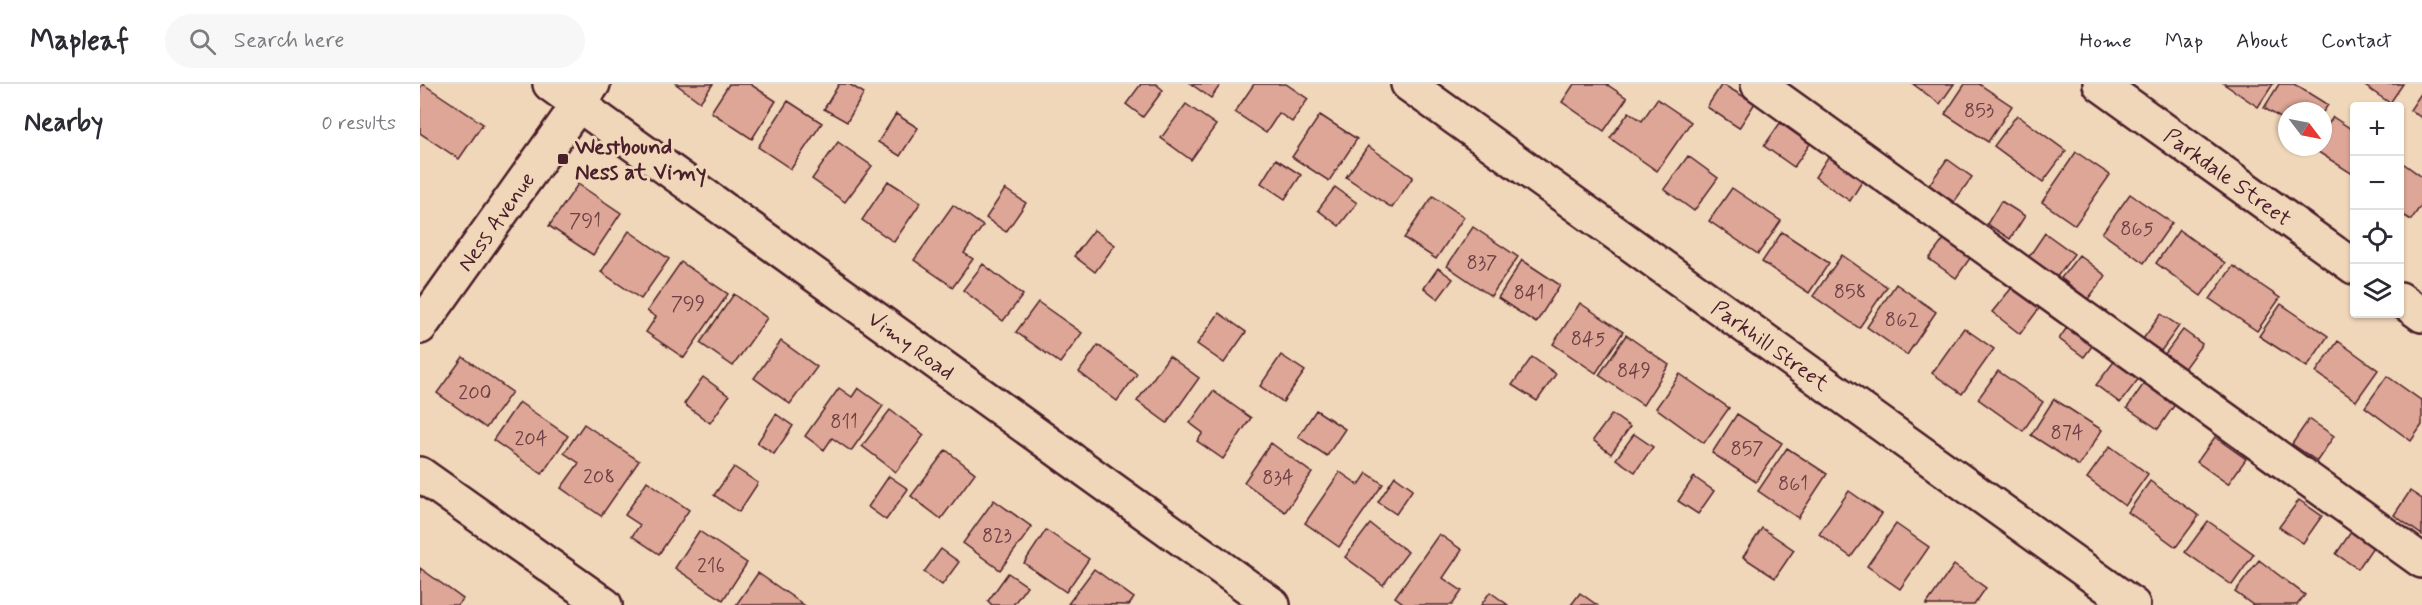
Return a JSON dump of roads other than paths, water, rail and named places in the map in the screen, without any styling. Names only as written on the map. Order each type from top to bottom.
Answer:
[{"type":"street","name":"Vimy Road","points":[[550,84],[586,94],[1274,605]]},
{"type":"street","name":"Parkhill Street","points":[[1408,84],[2133,605]]},
{"type":"street","points":[[1758,84],[2422,561]]},
{"type":"street","name":"Parkdale Street","points":[[2100,84],[2351,264]]},
{"type":"street","name":"Ness Avenue","points":[[420,327],[586,94]]},
{"type":"street","points":[[2404,302],[2422,315]]},
{"type":"street","points":[[420,474],[605,605]]},
{"type":"place","name":"Westbound Ness at Vimy","points":[[563,159]]}]
